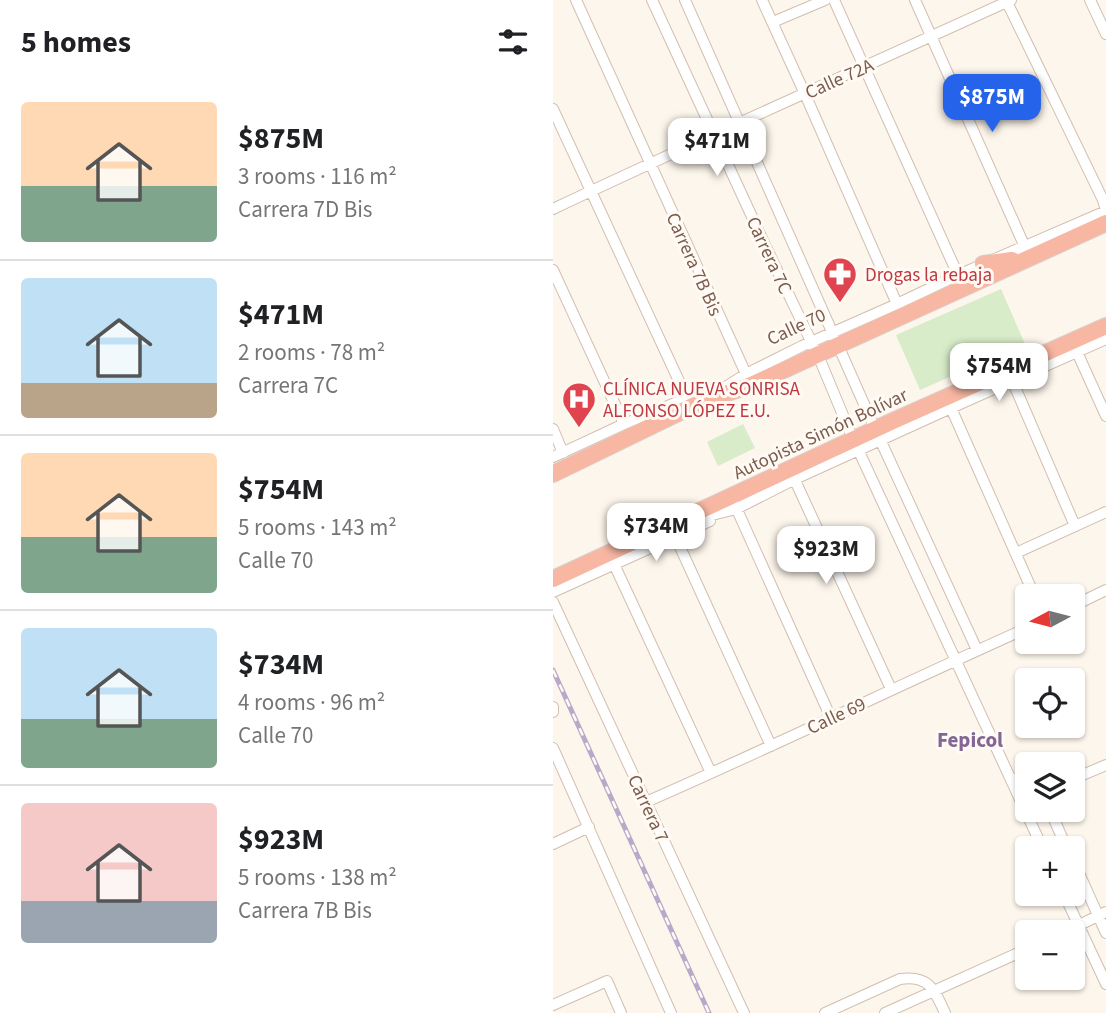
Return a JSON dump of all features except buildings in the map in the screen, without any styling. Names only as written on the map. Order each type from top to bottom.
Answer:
[{"type":"highway","points":[[983,264],[1106,223]]},
{"type":"highway","points":[[835,339],[946,296],[1026,251]]},
{"type":"highway","points":[[946,296],[958,275]]},
{"type":"highway","name":"Autopista Simón Bolívar","points":[[553,579],[673,531],[878,435],[1029,360],[1106,326]]},
{"type":"highway","name":"Calle 70","points":[[814,348],[835,339]]},
{"type":"highway","points":[[553,474],[693,402],[751,385],[814,348]]},
{"type":"highway","points":[[1050,351],[1077,352]]},
{"type":"highway","points":[[1012,380],[1029,360]]},
{"type":"street","name":"Carrera 7B Bis","points":[[576,0],[746,374]]},
{"type":"street","name":"Carrera 7C","points":[[652,0],[1037,836]]},
{"type":"street","name":"Carrera 7C","points":[[685,0],[878,435],[977,650]]},
{"type":"street","points":[[762,0],[897,304]]},
{"type":"street","points":[[773,22],[825,0]]},
{"type":"street","points":[[834,0],[958,275]]},
{"type":"street","points":[[915,0],[1026,251],[1106,211],[1008,1]]},
{"type":"street","points":[[1090,0],[1106,34]]},
{"type":"street","name":"Calle 72A","points":[[553,209],[713,133],[1008,1]]},
{"type":"street","points":[[554,113],[693,402]]},
{"type":"street","name":"Calle 70","points":[[835,339],[897,304],[983,264]]},
{"type":"street","points":[[553,270],[624,424]]},
{"type":"street","points":[[878,435],[951,408],[1106,339]]},
{"type":"street","name":"Calle 70","points":[[558,455],[624,424],[693,402],[746,374],[814,348]]},
{"type":"street","points":[[1077,352],[1106,416]]},
{"type":"street","points":[[1012,380],[1075,526]]},
{"type":"street","points":[[951,408],[1029,584]]},
{"type":"street","points":[[553,429],[558,455]]},
{"type":"street","points":[[793,475],[891,689]]},
{"type":"street","points":[[734,503],[831,718]]},
{"type":"street","points":[[1016,553],[1106,512]]},
{"type":"street","points":[[553,592],[614,564],[673,531],[771,746]]},
{"type":"street","points":[[614,564],[711,773]]},
{"type":"street","points":[[1085,600],[1106,590]]},
{"type":"street","name":"Carrera 7","points":[[553,602],[744,1013]]},
{"type":"street","name":"Calle 69","points":[[646,802],[1015,633]]},
{"type":"street","points":[[553,748],[671,1013]]},
{"type":"street","points":[[1085,774],[1106,765]]},
{"type":"street","points":[[1010,777],[1015,780]]},
{"type":"street","points":[[553,844],[589,827]]},
{"type":"street","points":[[1085,882],[1102,914],[1106,933]]},
{"type":"street","points":[[1085,923],[1102,914]]},
{"type":"street","points":[[1085,939],[1106,984]]},
{"type":"street","points":[[885,1013],[1015,954]]},
{"type":"street","points":[[825,1013],[900,979],[912,977],[925,981],[934,991],[945,1013]]},
{"type":"street","points":[[553,1005],[607,981],[621,1013]]},
{"type":"green space","points":[[1001,289],[1025,344],[920,390],[896,335]]},
{"type":"green space","points":[[743,424],[755,448],[718,466],[707,442]]},
{"type":"railway","points":[[553,670],[709,1013]]},
{"type":"place","name":"Drogas la rebaja","points":[[840,304]]},
{"type":"place","name":"CLÍNICA NUEVA SONRISA ALFONSO LÓPEZ E.U.","points":[[579,429]]},
{"type":"district","name":"Fepicol","points":[[970,740]]}]
